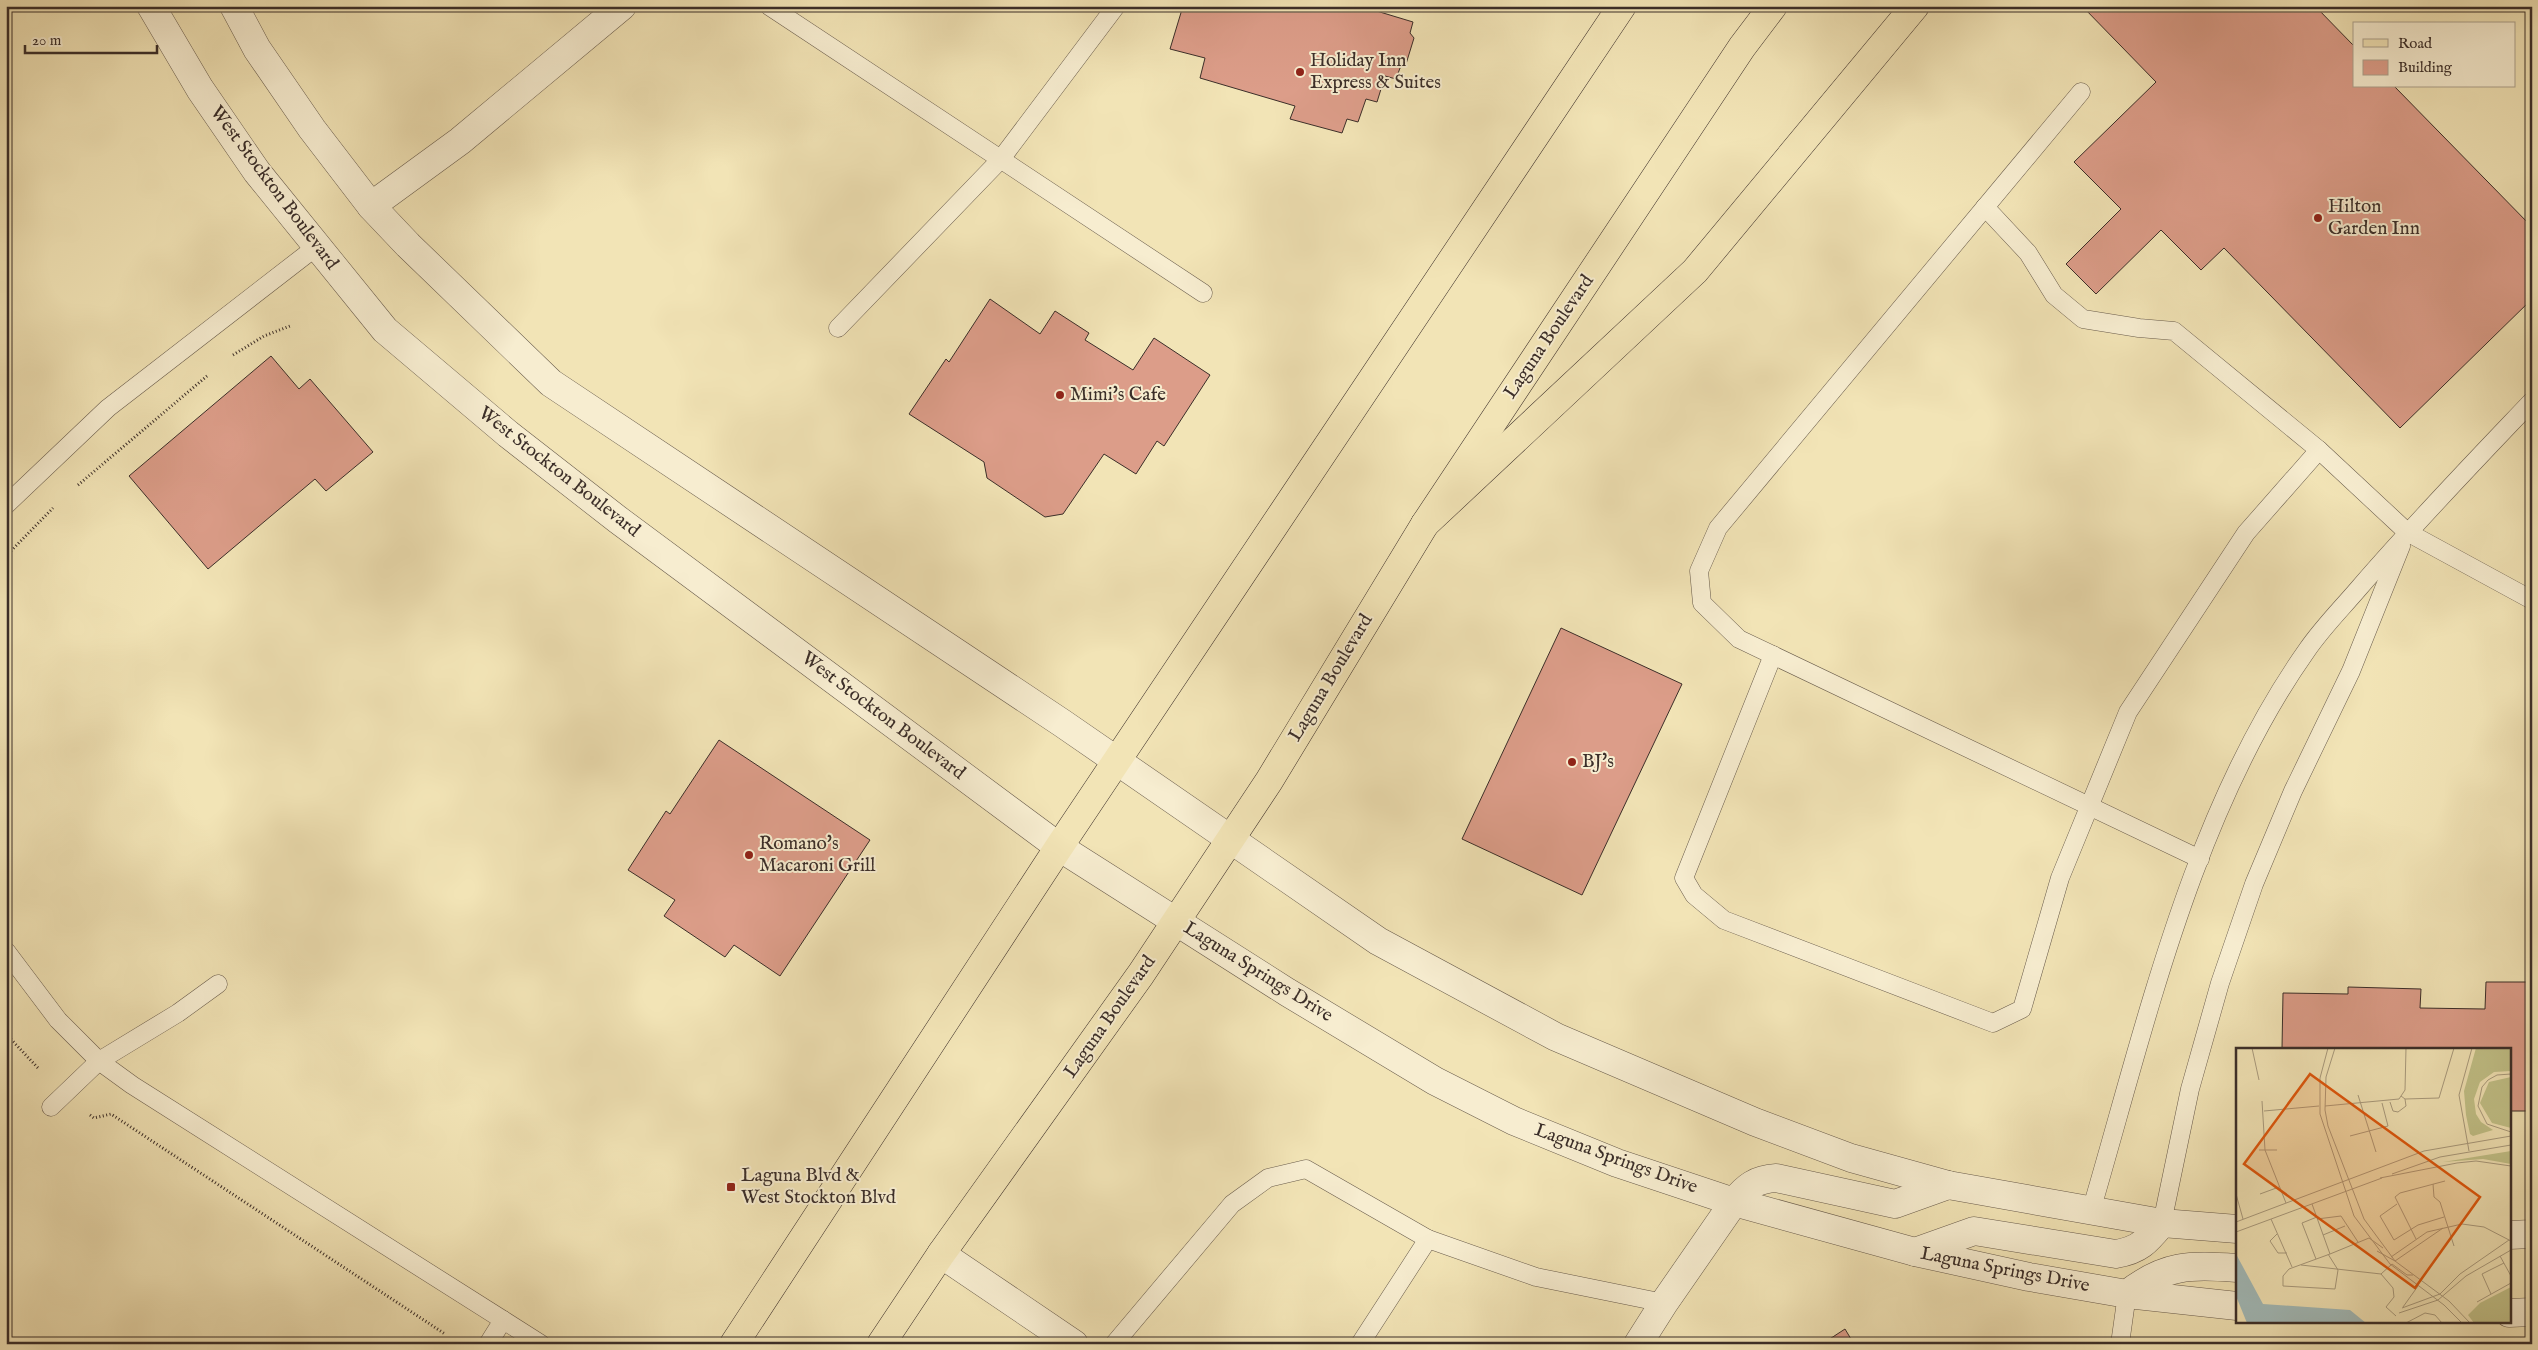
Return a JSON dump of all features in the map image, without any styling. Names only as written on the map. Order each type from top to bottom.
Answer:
[{"type":"main road","points":[[734,1344],[1059,847],[1622,6]]},
{"type":"main road","name":"Laguna Boulevard","points":[[881,1344],[941,1254],[1176,921],[1268,780],[1425,524],[1742,47],[1773,6]]},
{"type":"main road","points":[[1425,524],[1695,271],[1915,6]]},
{"type":"street","name":"West Stockton Boulevard","points":[[151,6],[200,89],[242,149],[316,247],[385,330],[508,434],[617,518],[1059,847]]},
{"type":"street","points":[[234,6],[257,49],[306,121],[371,206],[408,245],[551,383],[1117,760],[1378,941],[1556,1037],[1755,1122],[1851,1158],[1948,1185],[2162,1223],[2236,1229]]},
{"type":"street","points":[[371,206],[460,141],[622,6]]},
{"type":"street","name":"Laguna Springs Drive","points":[[1059,847],[1287,992],[1427,1076],[1506,1117],[1618,1163],[1734,1202],[1915,1252],[2127,1294],[2236,1306]]},
{"type":"street","points":[[1638,1344],[1734,1202],[1746,1188],[1762,1178],[1776,1178],[1895,1204],[1948,1185]]},
{"type":"street","points":[[1915,1252],[1974,1231],[2116,1254],[2132,1251],[2150,1238],[2162,1223]]},
{"type":"street","points":[[2510,1235],[2532,1234]]},
{"type":"street","points":[[941,1254],[1074,1344]]},
{"type":"street","points":[[2127,1294],[2146,1279],[2171,1269],[2204,1266],[2236,1268]]},
{"type":"street","points":[[2510,1313],[2532,1312]]},
{"type":"lane","points":[[769,6],[1203,293]]},
{"type":"lane","points":[[838,328],[1001,159],[1116,6]]},
{"type":"lane","points":[[2081,92],[1718,528],[1699,571],[1702,603],[1739,639],[2200,859]]},
{"type":"lane","points":[[1985,207],[2028,254],[2054,295],[2084,319],[2139,328],[2174,331],[2319,450],[2407,532],[2532,600]]},
{"type":"lane","points":[[6,505],[108,408],[316,247]]},
{"type":"lane","points":[[2091,1211],[2162,966],[2221,806],[2265,716],[2308,648],[2407,532],[2532,401]]},
{"type":"lane","points":[[1772,655],[1684,878],[1694,895],[1724,920],[1993,1023],[2022,1009],[2060,878],[2128,712],[2246,533],[2319,450]]},
{"type":"lane","points":[[2162,1223],[2190,1089],[2220,983],[2248,902],[2293,791],[2351,671],[2407,532]]},
{"type":"lane","points":[[6,951],[58,1020],[99,1061],[132,1085],[541,1344]]},
{"type":"lane","points":[[51,1107],[99,1061],[178,1013],[218,984]]},
{"type":"lane","points":[[1114,1344],[1232,1204],[1268,1178],[1306,1169],[1428,1239],[1536,1277],[1664,1303]]},
{"type":"lane","points":[[1360,1344],[1428,1239]]},
{"type":"lane","points":[[2120,1344],[2127,1294]]},
{"type":"lane","points":[[488,1344],[503,1320]]},
{"type":"path","points":[[226,360],[264,336],[290,326]]},
{"type":"path","points":[[74,488],[210,373]]},
{"type":"path","points":[[6,556],[55,507]]},
{"type":"path","points":[[6,1034],[8,1040],[38,1068]]},
{"type":"path","points":[[88,1113],[94,1118],[111,1114],[446,1334]]},
{"type":"building","name":"Holiday Inn Express & Suites","points":[[1183,6],[1360,6],[1413,22],[1410,33],[1414,38],[1406,64],[1400,68],[1396,79],[1385,76],[1377,102],[1366,99],[1358,122],[1347,119],[1342,133],[1290,119],[1295,106],[1200,78],[1205,58],[1170,49]]},
{"type":"building","name":"Hilton Garden Inn","points":[[2082,6],[2315,6],[2353,45],[2353,88],[2396,88],[2532,227],[2532,299],[2400,428],[2224,248],[2201,270],[2161,230],[2096,294],[2066,264],[2121,209],[2074,162],[2156,82]]},
{"type":"building","name":"Mimi's Cafe","points":[[990,299],[1040,334],[1055,311],[1089,333],[1085,340],[1133,370],[1154,338],[1210,375],[1164,446],[1157,441],[1136,474],[1104,454],[1063,514],[1045,517],[987,478],[984,462],[909,414],[946,359],[949,362]]},
{"type":"building","points":[[271,356],[299,389],[310,379],[373,452],[326,491],[315,479],[208,569],[129,476]]},
{"type":"building","name":"BJ's","points":[[1561,628],[1682,684],[1582,895],[1462,839]]},
{"type":"building","name":"Romano's Macaroni Grill","points":[[719,740],[870,840],[780,976],[734,945],[725,957],[664,916],[675,900],[628,870],[666,811],[670,814]]},
{"type":"building","points":[[2486,982],[2532,982],[2532,1111],[2510,1111],[2510,1048],[2282,1048],[2283,993],[2348,994],[2348,987],[2421,989],[2420,1008],[2485,1009]]},
{"type":"building","points":[[1845,1329],[1854,1344],[1822,1344]]},
{"type":"place","name":"Holiday Inn Express & Suites","points":[[1300,72]]},
{"type":"place","name":"Hilton Garden Inn","points":[[2318,218]]},
{"type":"place","name":"Mimi's Cafe","points":[[1060,395]]},
{"type":"place","name":"BJ's","points":[[1572,762]]},
{"type":"place","name":"Romano's Macaroni Grill","points":[[749,855]]},
{"type":"place","name":"Laguna Blvd & West Stockton Blvd","points":[[731,1187]]}]
